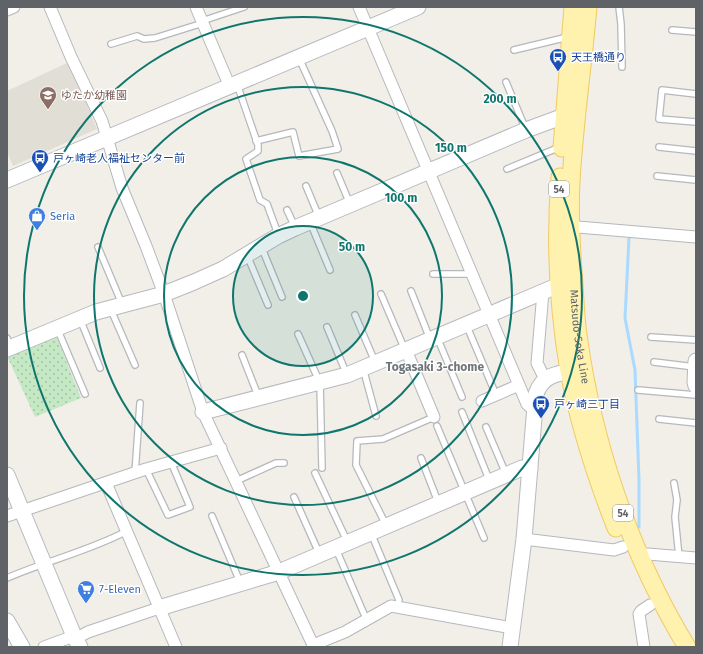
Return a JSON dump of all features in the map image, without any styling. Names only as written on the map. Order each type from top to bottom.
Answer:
[{"type":"main road","name":"Matsudo-Soka Line","points":[[573,7],[562,146],[564,226],[578,334],[577,370],[588,447],[604,496],[624,547],[650,605],[674,647]]},
{"type":"main road","name":"Matsudo-Soka Line","points":[[588,7],[573,149],[571,182],[564,226],[559,285],[563,329],[597,428],[612,482],[640,557],[656,591],[687,647]]},
{"type":"street","points":[[7,10],[14,7]]},
{"type":"street","points":[[50,7],[71,57],[102,121],[122,188],[164,294],[203,412],[313,646],[345,632],[391,606],[512,628]]},
{"type":"street","points":[[196,7],[233,85]]},
{"type":"street","points":[[359,7],[527,404],[535,411]]},
{"type":"street","points":[[7,180],[418,7]]},
{"type":"street","points":[[8,345],[57,328],[96,312],[164,294],[223,269],[278,236],[295,228],[526,130],[564,116]]},
{"type":"street","points":[[564,226],[696,237]]},
{"type":"street","points":[[203,412],[347,375],[559,285]]},
{"type":"street","points":[[543,292],[537,363],[545,379]]},
{"type":"street","points":[[406,350],[436,422]]},
{"type":"street","points":[[696,364],[696,386]]},
{"type":"street","points":[[510,647],[524,539],[538,387],[545,379],[577,370]]},
{"type":"street","points":[[482,401],[519,384]]},
{"type":"street","points":[[7,516],[146,469],[221,448]]},
{"type":"street","points":[[44,647],[76,641],[88,632],[159,608],[279,572],[522,468],[530,469]]},
{"type":"street","points":[[7,475],[76,641]]},
{"type":"street","points":[[106,482],[176,647]]},
{"type":"street","points":[[524,539],[614,550],[624,547]]},
{"type":"street","points":[[640,557],[648,554],[696,558]]},
{"type":"street","points":[[644,647],[639,614],[650,605]]},
{"type":"street","points":[[7,621],[22,647]]},
{"type":"lane","points":[[111,44],[137,36],[144,39],[155,38],[244,7]]},
{"type":"lane","points":[[619,7],[622,67]]},
{"type":"lane","points":[[672,30],[696,32]]},
{"type":"lane","points":[[514,50],[571,37]]},
{"type":"lane","points":[[256,141],[293,132],[299,156],[338,149],[332,131],[299,58]]},
{"type":"lane","points":[[506,82],[526,130]]},
{"type":"lane","points":[[233,85],[256,141],[258,151],[246,159],[260,200],[267,204],[278,236]]},
{"type":"lane","points":[[696,94],[662,90],[659,119],[696,122]]},
{"type":"lane","points":[[507,169],[562,146]]},
{"type":"lane","points":[[659,147],[696,151]]},
{"type":"lane","points":[[337,173],[350,204]]},
{"type":"lane","points":[[657,176],[696,180]]},
{"type":"lane","points":[[306,186],[330,270]]},
{"type":"lane","points":[[287,210],[295,228]]},
{"type":"lane","points":[[261,246],[282,297]]},
{"type":"lane","points":[[98,247],[135,365]]},
{"type":"lane","points":[[247,255],[268,305]]},
{"type":"lane","points":[[433,274],[472,274]]},
{"type":"lane","points":[[410,291],[462,397]]},
{"type":"lane","points":[[381,294],[406,350]]},
{"type":"lane","points":[[355,315],[369,365],[376,416]]},
{"type":"lane","points":[[80,319],[100,368]]},
{"type":"lane","points":[[466,324],[496,395]]},
{"type":"lane","points":[[327,327],[347,375]]},
{"type":"lane","points":[[57,328],[85,394]]},
{"type":"lane","points":[[298,334],[320,383],[322,468]]},
{"type":"lane","points":[[651,337],[696,340]]},
{"type":"lane","points":[[242,355],[259,398]]},
{"type":"lane","points":[[654,362],[696,364]]},
{"type":"lane","points":[[638,390],[696,395]]},
{"type":"lane","points":[[135,473],[140,403]]},
{"type":"lane","points":[[462,412],[490,482]]},
{"type":"lane","points":[[659,420],[696,423]]},
{"type":"lane","points":[[386,526],[356,465],[357,441],[383,439],[436,422],[484,538]]},
{"type":"lane","points":[[486,426],[506,475]]},
{"type":"lane","points":[[421,458],[439,503]]},
{"type":"lane","points":[[146,469],[168,516],[190,507],[171,462]]},
{"type":"lane","points":[[236,481],[276,463],[284,463]]},
{"type":"lane","points":[[315,473],[342,544],[364,614]]},
{"type":"lane","points":[[674,483],[677,500],[675,517],[680,557]]},
{"type":"lane","points":[[294,497],[320,554]]},
{"type":"lane","points":[[212,516],[241,583]]},
{"type":"lane","points":[[7,578],[102,542],[127,530]]},
{"type":"lane","points":[[370,532],[399,600],[397,607]]},
{"type":"shaded area","name":"ゆたか幼稚園","points":[[69,62],[97,129],[13,166],[7,152],[7,91]]},
{"type":"green space","points":[[56,336],[81,398],[35,417],[7,356]]},
{"type":"waterway","points":[[629,238],[625,318],[635,370],[639,527]]},
{"type":"place","name":"天王橋通り","points":[[558,72]]},
{"type":"place","name":"ゆたか幼稚園","points":[[48,110]]},
{"type":"place","name":"戸ヶ崎老人福祉センター前","points":[[40,173]]},
{"type":"place","name":"Seria","points":[[37,231]]},
{"type":"place","name":"戸ヶ崎三丁目","points":[[541,419]]},
{"type":"place","name":"7-Eleven","points":[[86,604]]},
{"type":"district","name":"Togasaki 3-chome","points":[[435,367]]}]
